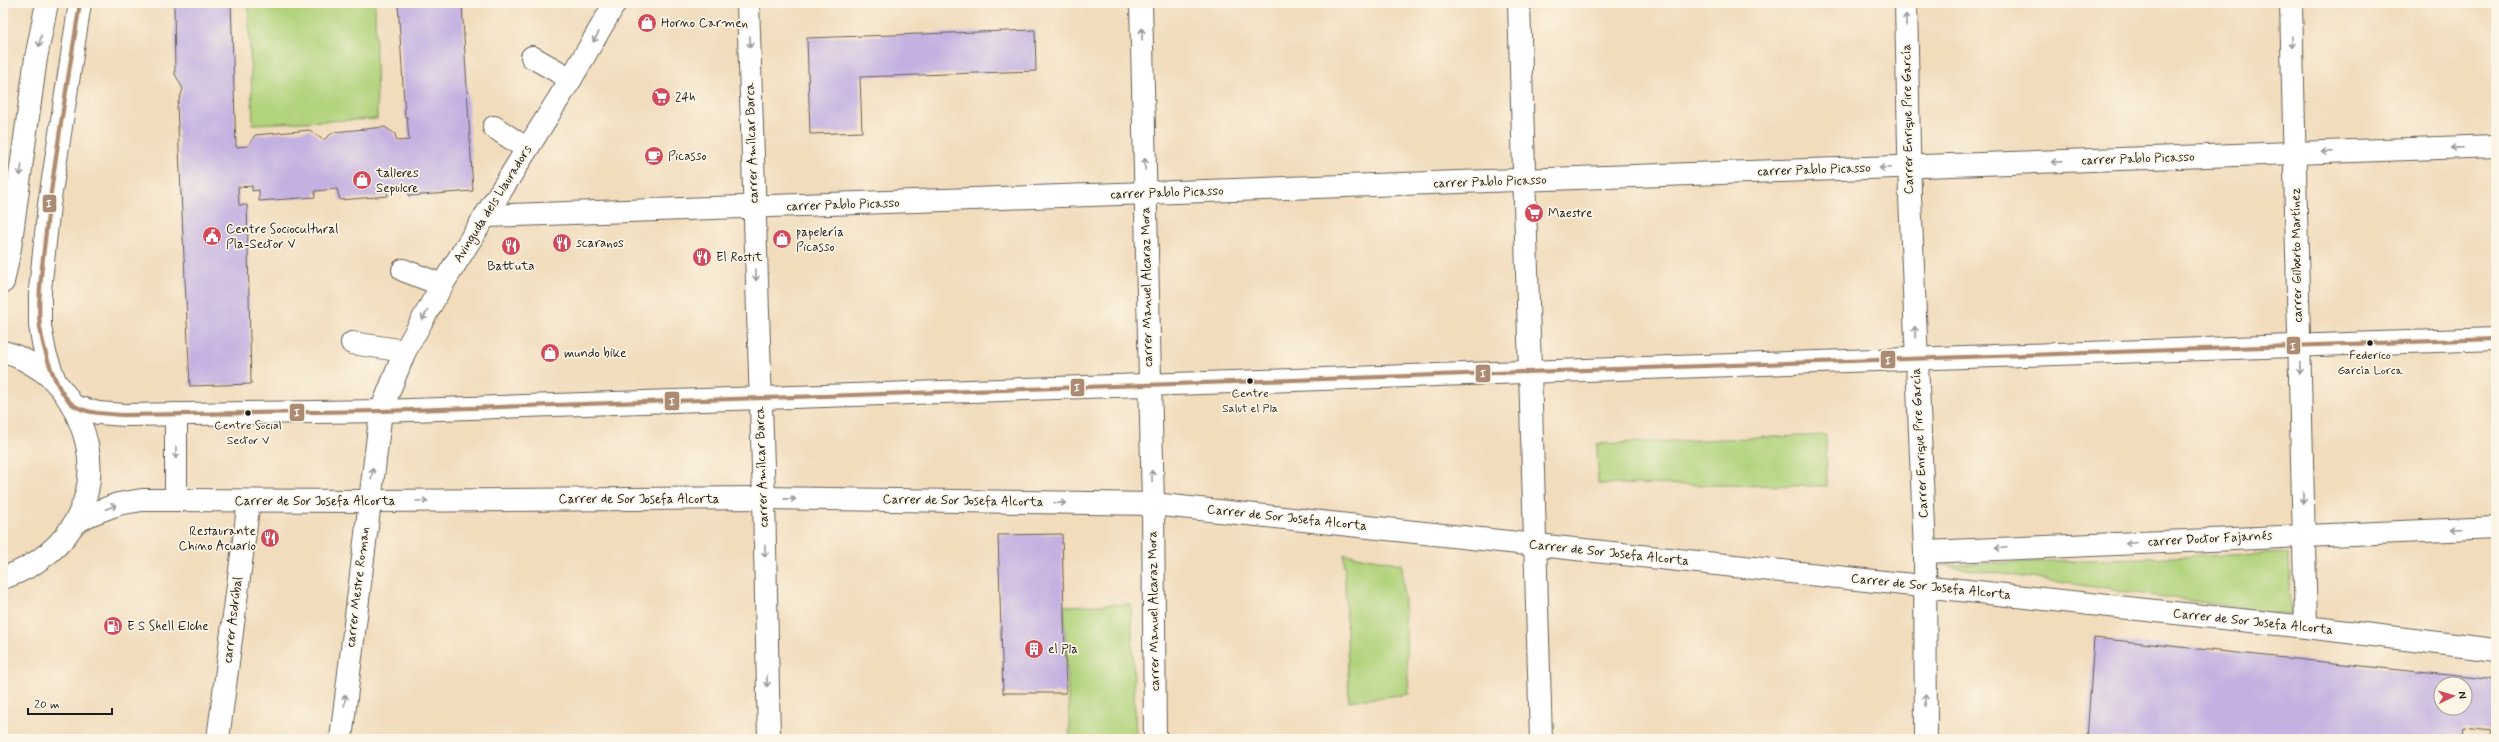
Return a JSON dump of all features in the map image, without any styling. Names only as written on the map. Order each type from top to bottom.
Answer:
[{"type":"street","points":[[3,282],[10,248],[36,58],[47,3]]},
{"type":"street","points":[[55,380],[44,346],[40,326],[40,290],[49,205],[80,3]]},
{"type":"street","name":"Avinguda dels Llauradors","points":[[381,411],[404,351],[442,285],[571,79],[615,3]]},
{"type":"street","name":"carrer Amílcar Barca","points":[[748,3],[764,498],[768,739]]},
{"type":"street","name":"carrer Manuel Alcaraz Mora","points":[[1141,3],[1153,504],[1155,739]]},
{"type":"street","points":[[1519,3],[1541,739]]},
{"type":"street","name":"Carrer Enrique Pire García","points":[[1906,3],[1909,167],[1925,552],[1926,739]]},
{"type":"street","name":"carrer Gilberto Martínez","points":[[2291,3],[2306,627]]},
{"type":"street","points":[[532,57],[571,79]]},
{"type":"street","points":[[494,127],[527,150]]},
{"type":"street","name":"carrer Pablo Picasso","points":[[485,216],[754,208],[2496,146]]},
{"type":"street","points":[[403,270],[442,285]]},
{"type":"street","points":[[74,406],[98,413],[176,414],[381,411],[2496,339]]},
{"type":"street","points":[[352,343],[404,351]]},
{"type":"street","points":[[3,352],[30,362],[55,380],[74,406],[87,438],[91,467],[87,496],[75,523],[56,548],[44,559],[24,571],[3,578]]},
{"type":"street","name":"carrer Mestre Roman","points":[[340,739],[368,501],[381,411]]},
{"type":"street","points":[[176,414],[176,500]]},
{"type":"street","name":"Carrer de Sor Josefa Alcorta","points":[[75,523],[89,515],[118,504],[142,500],[368,501],[764,498],[1153,504],[2306,627],[2496,650]]},
{"type":"street","name":"carrer Asdrúbal","points":[[218,739],[249,501]]},
{"type":"street","name":"carrer Doctor Fajarnés","points":[[1925,552],[2496,528]]},
{"type":"street","points":[[3,594],[24,571]]},
{"type":"green space","points":[[248,3],[375,3],[377,119],[253,124]]},
{"type":"green space","points":[[1826,435],[1827,486],[1598,484],[1597,444]]},
{"type":"green space","points":[[2289,553],[2291,615],[1939,565]]},
{"type":"green space","points":[[1344,554],[1402,564],[1409,694],[1349,701]]},
{"type":"green space","points":[[1131,604],[1136,739],[1070,739],[1064,606]]},
{"type":"building","points":[[174,3],[231,3],[236,147],[248,146],[255,135],[310,130],[323,140],[334,132],[385,127],[395,134],[397,141],[409,140],[407,117],[405,117],[398,3],[462,3],[473,191],[409,196],[408,186],[400,186],[387,188],[388,196],[340,200],[337,189],[315,191],[315,197],[259,201],[259,190],[252,191],[252,186],[238,187],[239,205],[247,205],[251,384],[190,386],[177,106],[183,89],[175,74]]},
{"type":"building","points":[[1035,30],[1036,71],[860,77],[862,132],[810,134],[807,38]]},
{"type":"building","name":"el Pla","points":[[1062,534],[1066,693],[1003,693],[998,535]]},
{"type":"building","points":[[2094,638],[2458,676],[2433,676],[2433,716],[2473,716],[2473,678],[2496,680],[2496,739],[2491,739],[2493,731],[2463,728],[2462,739],[2087,739]]},
{"type":"transit line","name":"I","points":[[80,3],[50,202],[41,279],[39,316],[47,358],[56,382],[62,392],[68,400],[80,409],[99,413],[125,415],[381,411],[2496,339]]},
{"type":"place","name":"Horno Carmen","points":[[647,23]]},
{"type":"place","name":"24h","points":[[661,97]]},
{"type":"place","name":"Picasso","points":[[654,156]]},
{"type":"place","name":"talleres Sepulcre","points":[[362,180]]},
{"type":"place","name":"Maestre","points":[[1534,213]]},
{"type":"place","name":"Centre Sociocultural Pla-Sector V","points":[[212,236]]},
{"type":"place","name":"papelería Picasso","points":[[782,239]]},
{"type":"place","name":"scaranos","points":[[562,243]]},
{"type":"place","name":"Battuta","points":[[511,246]]},
{"type":"place","name":"El Rostit","points":[[702,257]]},
{"type":"place","name":"Federico García Lorca","points":[[2370,343]]},
{"type":"place","name":"mundo bike","points":[[550,353]]},
{"type":"place","name":"Centre Salut el Pla","points":[[1250,381]]},
{"type":"place","name":"Centre Social Sector V","points":[[248,413]]},
{"type":"place","name":"Restaurante Chino Acuario","points":[[270,538]]},
{"type":"place","name":"E S Shell Elche","points":[[113,626]]},
{"type":"place","name":"el Pla","points":[[1034,649]]}]
